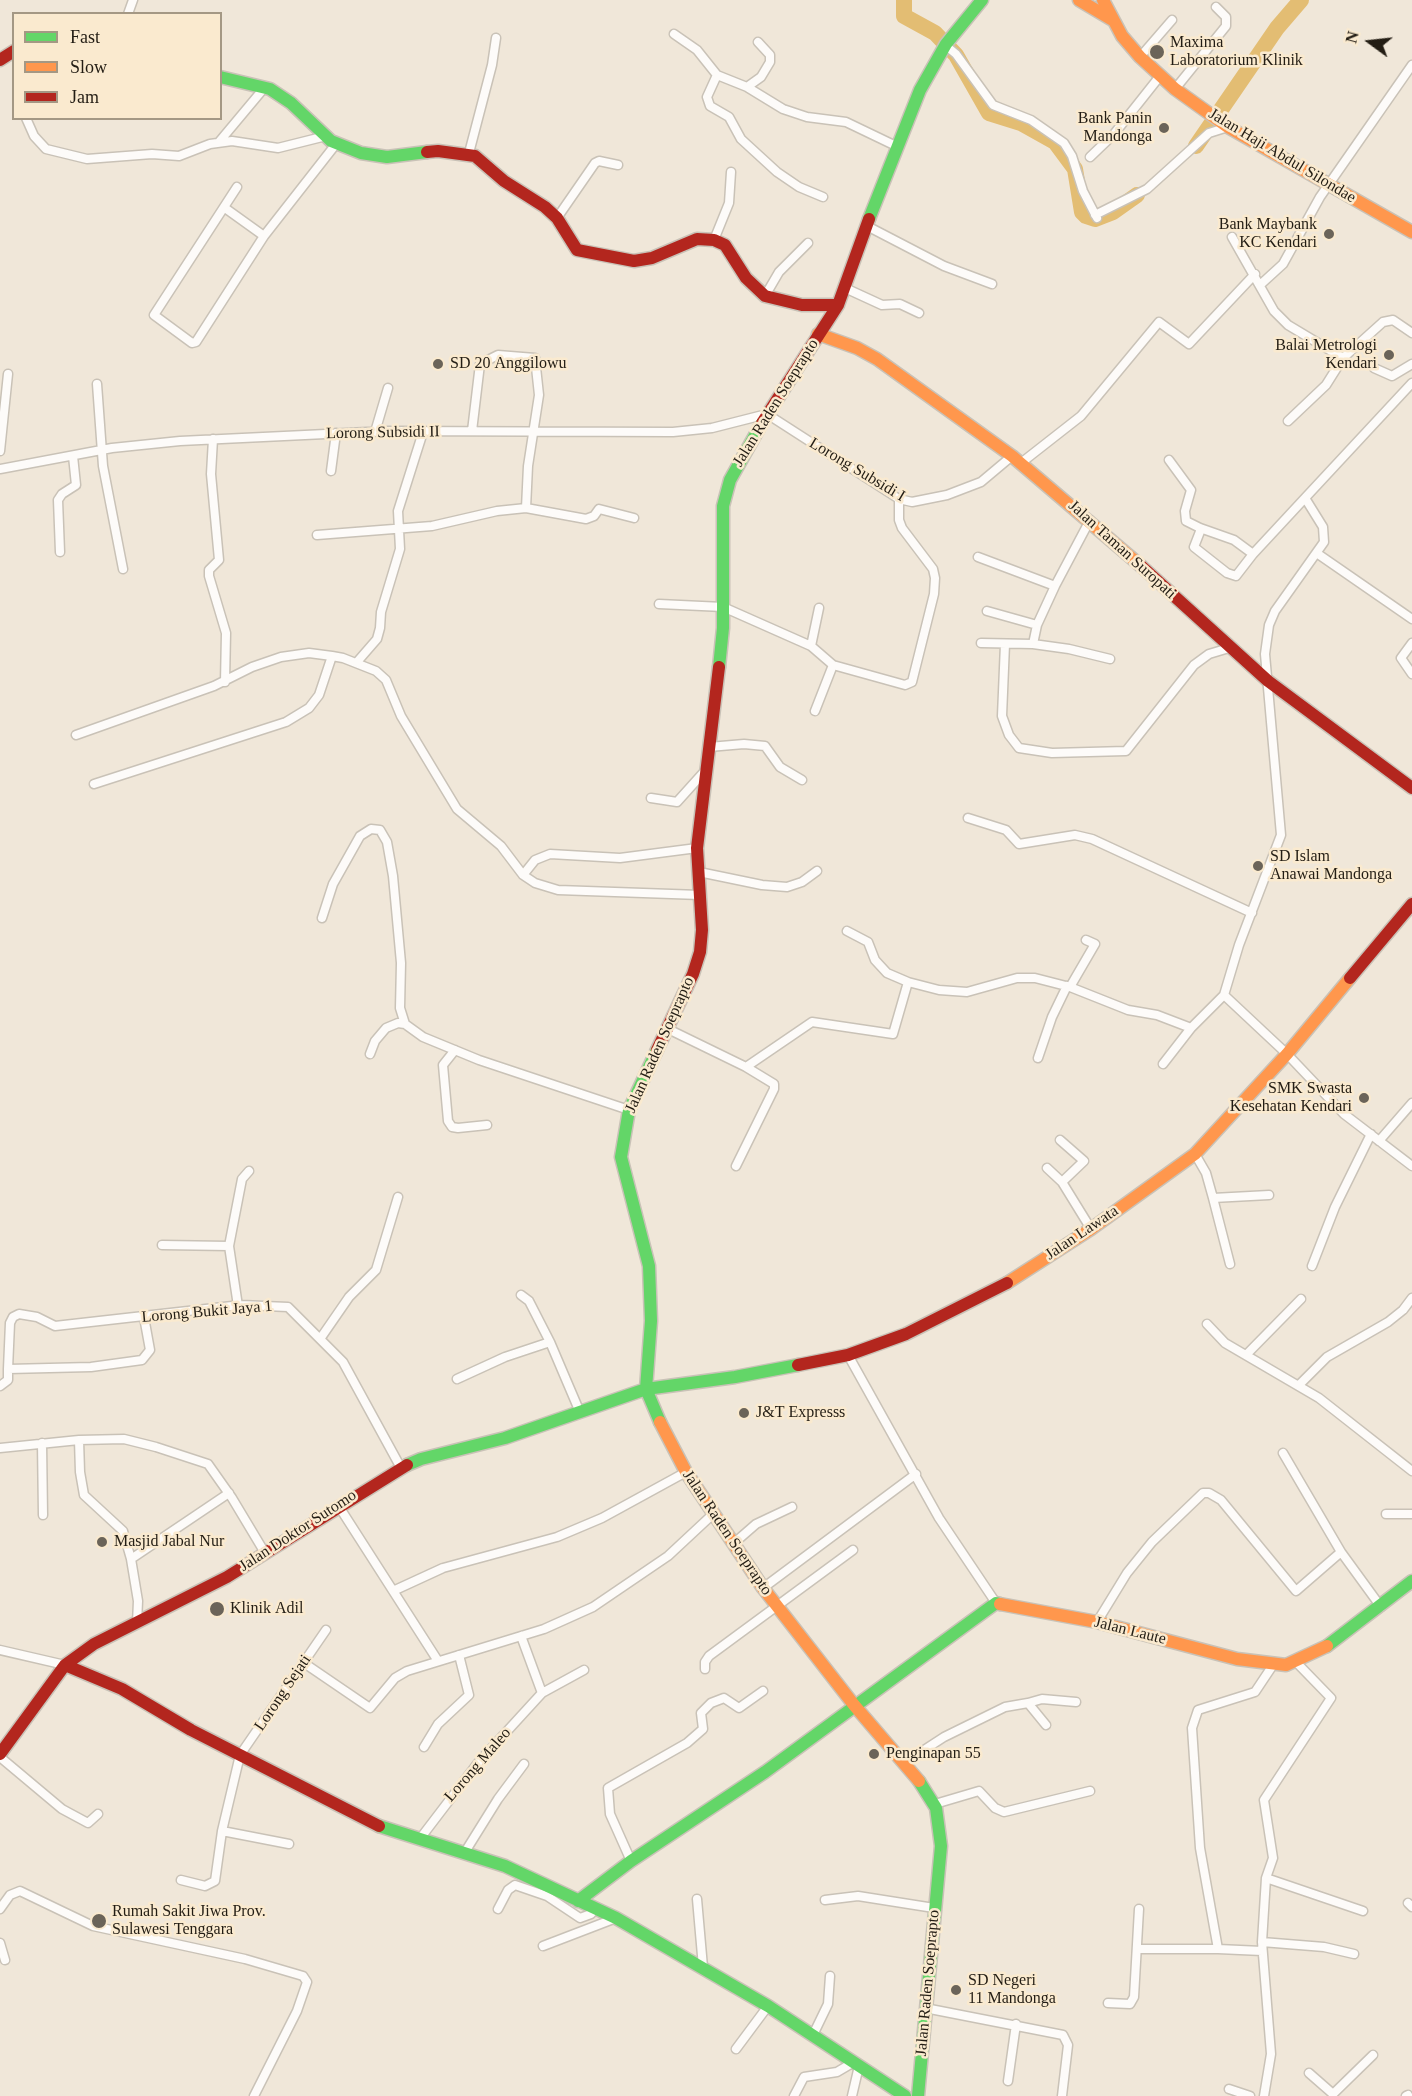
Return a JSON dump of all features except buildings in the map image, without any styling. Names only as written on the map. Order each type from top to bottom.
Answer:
[{"type":"main road","name":"Jalan Raden Soeprapto","points":[[918,2096],[941,1846],[939,1816],[935,1804],[904,1763],[854,1705],[777,1608],[712,1515],[658,1419],[646,1389],[651,1321],[649,1266],[621,1157],[629,1110],[668,1029],[700,952],[702,930],[697,848],[718,683],[723,607],[723,506],[730,480],[767,414],[838,304],[896,146],[920,90],[958,26],[982,0]]},
{"type":"main road","points":[[1078,0],[1111,19]]},
{"type":"main road","points":[[1103,0],[1111,19]]},
{"type":"main road","name":"Jalan Haji Abdul Silondae","points":[[1111,19],[1140,57],[1175,89],[1209,114],[1329,186],[1412,232]]},
{"type":"main road","points":[[222,77],[265,87],[291,104],[331,140],[361,153],[387,157],[438,151],[469,153],[484,162],[504,181],[540,203],[557,218],[577,250],[619,260],[644,260],[697,239],[714,240],[725,245],[746,278],[765,296],[802,305],[838,304]]},
{"type":"main road","name":"Jalan Taman Suropati","points":[[818,334],[868,353],[1016,459],[1090,520],[1268,681],[1412,788]]},
{"type":"main road","name":"Jalan Lawata","points":[[646,1389],[735,1377],[848,1355],[906,1334],[995,1291],[1091,1229],[1195,1154],[1287,1054],[1412,904]]},
{"type":"main road","name":"Jalan Doktor Sutomo","points":[[0,1755],[65,1665],[94,1644],[227,1577],[338,1505],[401,1468],[421,1460],[505,1438],[579,1410],[646,1389]]},
{"type":"main road","name":"Jalan Laute","points":[[996,1604],[1097,1623],[1237,1659],[1273,1665],[1296,1662],[1331,1643],[1381,1607],[1412,1581]]},
{"type":"main road","points":[[578,1901],[631,1861],[765,1772],[854,1705],[996,1604]]},
{"type":"main road","points":[[65,1665],[122,1689],[240,1755],[377,1825],[505,1866],[616,1918],[768,2006],[905,2096]]},
{"type":"street","points":[[1175,89],[1226,26],[1226,16],[1216,7]]},
{"type":"street","points":[[1140,57],[1172,20]]},
{"type":"street","points":[[674,34],[697,50],[717,75],[747,87],[794,114],[846,122],[896,146]]},
{"type":"street","points":[[469,153],[492,65],[496,38]]},
{"type":"street","points":[[747,87],[761,77],[770,62],[770,55],[758,42]]},
{"type":"street","points":[[945,45],[956,54],[993,105],[1031,120],[1064,142],[1072,156],[1083,191],[1096,217],[1147,189],[1209,133],[1226,126]]},
{"type":"street","points":[[1260,285],[1282,264],[1329,186],[1412,65]]},
{"type":"street","points":[[717,75],[707,98],[710,106],[729,117],[741,139],[777,172],[800,187],[823,197]]},
{"type":"street","points":[[1090,157],[1114,134],[1160,76]]},
{"type":"street","points":[[219,142],[265,87]]},
{"type":"street","points":[[27,120],[34,136],[46,149],[70,157],[95,159],[152,154],[179,156],[219,142],[238,141],[278,148],[331,140]]},
{"type":"street","points":[[237,187],[155,318],[188,341],[196,342],[264,236],[331,140]]},
{"type":"street","points":[[557,218],[595,163],[600,161],[618,165]]},
{"type":"street","points":[[714,240],[729,202],[731,172]]},
{"type":"street","points":[[225,208],[264,236]]},
{"type":"street","points":[[867,226],[944,266],[992,284]]},
{"type":"street","points":[[1232,237],[1274,311],[1288,325],[1343,357]]},
{"type":"street","points":[[765,296],[779,272],[808,243]]},
{"type":"street","name":"Lorong Subsidi I","points":[[767,414],[899,499],[924,502],[966,489],[1081,416],[1159,322],[1189,344],[1255,274]]},
{"type":"street","points":[[845,288],[880,305],[900,304],[919,313]]},
{"type":"street","points":[[1288,421],[1326,386],[1343,357],[1386,320],[1393,320],[1412,333]]},
{"type":"street","points":[[472,431],[480,364],[498,355],[535,358],[539,395],[528,466],[526,508]]},
{"type":"street","points":[[1374,368],[1392,376],[1412,364]]},
{"type":"street","points":[[0,451],[8,374]]},
{"type":"street","points":[[1201,529],[1194,547],[1227,573],[1236,576],[1253,554],[1412,383]]},
{"type":"street","points":[[97,384],[103,466],[123,569]]},
{"type":"street","points":[[375,432],[388,388]]},
{"type":"street","name":"Lorong Subsidi II","points":[[0,469],[135,445],[375,432],[683,431],[712,428],[767,414]]},
{"type":"street","points":[[357,662],[377,639],[381,612],[400,549],[398,511],[423,432]]},
{"type":"street","points":[[331,471],[336,433]]},
{"type":"street","points":[[213,440],[211,474],[219,560],[209,570],[209,576],[226,633],[225,682]]},
{"type":"street","points":[[60,552],[58,500],[62,494],[75,488],[73,456]]},
{"type":"street","points":[[1169,460],[1191,490],[1185,511],[1186,521],[1201,529],[1229,537],[1253,554]]},
{"type":"street","points":[[1163,1064],[1191,1028],[1224,995],[1281,835],[1264,654],[1269,625],[1275,611],[1324,542],[1323,527],[1305,498]]},
{"type":"street","points":[[659,604],[723,607],[811,646],[833,664],[905,685],[912,682],[932,603],[934,578],[933,569],[902,528],[899,520],[899,499]]},
{"type":"street","points":[[317,535],[432,526],[497,511],[526,508],[586,519],[594,516],[599,509],[634,518]]},
{"type":"street","points":[[1033,644],[1038,625],[1055,586],[1090,520]]},
{"type":"street","points":[[1317,554],[1412,619]]},
{"type":"street","points":[[978,556],[1055,586]]},
{"type":"street","points":[[811,646],[819,608]]},
{"type":"street","points":[[987,611],[1038,625]]},
{"type":"street","points":[[981,643],[1033,644],[1069,649],[1110,659]]},
{"type":"street","points":[[1412,643],[1401,658],[1412,674]]},
{"type":"street","points":[[1005,644],[1002,716],[1010,735],[1018,748],[1052,753],[1125,752],[1194,665],[1209,654],[1229,648]]},
{"type":"street","points":[[76,735],[225,682],[252,667],[281,657],[309,653],[357,662],[387,680],[401,716],[457,809],[501,846],[523,875],[535,883],[558,890],[700,895]]},
{"type":"street","points":[[94,784],[253,734],[300,715],[309,708],[319,694],[332,656]]},
{"type":"street","points":[[815,711],[833,664]]},
{"type":"street","points":[[709,747],[744,744],[765,746],[780,767],[802,780]]},
{"type":"street","points":[[651,798],[677,802],[705,772]]},
{"type":"street","points":[[968,818],[1006,830],[1019,844],[1075,835],[1092,839],[1252,913]]},
{"type":"street","points":[[322,918],[333,884],[356,842],[365,831],[380,830],[387,842],[393,876],[401,963],[400,1008],[405,1024]]},
{"type":"street","points":[[523,875],[535,860],[550,854],[620,858],[697,848]]},
{"type":"street","points":[[699,872],[762,885],[787,887],[802,882],[817,871]]},
{"type":"street","points":[[847,931],[868,942],[875,960],[887,973],[908,982],[953,992],[967,992],[1024,978],[1069,986],[1128,1010],[1157,1015],[1191,1028]]},
{"type":"street","points":[[1038,1058],[1052,1017],[1095,944],[1086,940]]},
{"type":"street","points":[[746,1066],[812,1022],[893,1034],[908,982]]},
{"type":"street","points":[[1224,995],[1287,1054],[1344,1114],[1412,1166]]},
{"type":"street","points":[[370,1054],[375,1041],[386,1028],[398,1023],[405,1024],[423,1037],[455,1050],[629,1110]]},
{"type":"street","points":[[668,1029],[746,1066],[774,1084],[774,1089],[736,1166]]},
{"type":"street","points":[[455,1050],[443,1065],[448,1121],[452,1127],[459,1128],[487,1125]]},
{"type":"street","points":[[1379,1140],[1412,1103]]},
{"type":"street","points":[[1312,1266],[1335,1207],[1371,1134]]},
{"type":"street","points":[[1060,1140],[1084,1161],[1062,1182]]},
{"type":"street","points":[[1195,1154],[1206,1173],[1214,1198],[1230,1264]]},
{"type":"street","points":[[1047,1168],[1062,1182],[1091,1229]]},
{"type":"street","points":[[238,1306],[229,1246],[242,1179],[249,1171]]},
{"type":"street","points":[[1214,1198],[1269,1195]]},
{"type":"street","points":[[320,1339],[349,1297],[376,1270],[398,1197]]},
{"type":"street","points":[[162,1245],[229,1246]]},
{"type":"street","points":[[521,1295],[533,1308],[579,1410]]},
{"type":"street","points":[[1299,1385],[1327,1357],[1388,1322],[1403,1310],[1412,1298]]},
{"type":"street","points":[[1246,1355],[1300,1299]]},
{"type":"street","name":"Lorong Bukit Jaya 1","points":[[8,1365],[10,1323],[13,1317],[20,1314],[37,1317],[55,1326],[262,1304],[288,1307],[353,1377],[401,1468]]},
{"type":"street","points":[[0,1386],[8,1380],[8,1365],[91,1367],[142,1360],[150,1350],[144,1317]]},
{"type":"street","points":[[1208,1323],[1219,1338],[1299,1385],[1411,1469]]},
{"type":"street","points":[[457,1380],[505,1357],[550,1342]]},
{"type":"street","points":[[848,1355],[939,1518],[996,1604]]},
{"type":"street","points":[[79,1440],[80,1472],[84,1496],[123,1531],[131,1559],[138,1601],[137,1623]]},
{"type":"street","points":[[0,1448],[79,1440],[124,1440],[156,1447],[208,1464],[229,1493],[265,1553]]},
{"type":"street","points":[[42,1443],[43,1515]]},
{"type":"street","points":[[1283,1453],[1341,1552],[1381,1607]]},
{"type":"street","points":[[393,1591],[443,1568],[557,1538],[602,1518],[686,1472]]},
{"type":"street","points":[[763,1588],[916,1474]]},
{"type":"street","points":[[131,1559],[229,1493]]},
{"type":"street","points":[[1097,1623],[1112,1594],[1133,1565],[1152,1542],[1203,1493],[1209,1493],[1221,1500],[1296,1591],[1341,1552]]},
{"type":"street","points":[[338,1505],[438,1661]]},
{"type":"street","points":[[733,1544],[756,1524],[792,1507]]},
{"type":"street","points":[[1386,1514],[1412,1514]]},
{"type":"street","points":[[304,1662],[370,1708],[395,1678],[407,1671],[521,1636],[593,1607],[668,1556],[712,1515]]},
{"type":"street","points":[[705,1669],[705,1662],[709,1656],[853,1550]]},
{"type":"street","name":"Lorong Sejati","points":[[181,1880],[205,1886],[215,1881],[222,1831],[240,1755],[292,1675],[326,1630]]},
{"type":"street","points":[[521,1636],[542,1693]]},
{"type":"street","points":[[0,1650],[65,1665]]},
{"type":"street","points":[[424,1747],[438,1724],[469,1695],[459,1655]]},
{"type":"street","points":[[1264,2096],[1271,2054],[1262,1947],[1266,1878],[1273,1858],[1264,1800],[1331,1698],[1296,1662]]},
{"type":"street","points":[[1218,1948],[1200,1848],[1193,1719],[1201,1708],[1255,1692],[1273,1665]]},
{"type":"street","name":"Lorong Maleo","points":[[419,1840],[477,1764],[542,1693],[584,1670]]},
{"type":"street","points":[[631,1861],[610,1814],[608,1788],[687,1743],[703,1729],[701,1713],[711,1703],[724,1698],[739,1708],[763,1691]]},
{"type":"street","points":[[904,1763],[944,1737],[991,1713],[1042,1699],[1076,1702]]},
{"type":"street","points":[[1028,1702],[1046,1725]]},
{"type":"street","points":[[0,1755],[62,1809],[88,1823],[98,1814]]},
{"type":"street","points":[[465,1852],[498,1799],[524,1764]]},
{"type":"street","points":[[935,1804],[979,1791],[995,1808],[1004,1812],[1090,1791]]},
{"type":"street","points":[[222,1831],[289,1844]]},
{"type":"street","points":[[1266,1878],[1363,1911]]},
{"type":"street","points":[[498,1909],[508,1890],[514,1885],[541,1893],[580,1918],[591,1914],[596,1908]]},
{"type":"street","points":[[0,1909],[10,1896],[20,1891],[93,1926],[245,1959],[303,1976],[308,1982],[297,2011],[254,2096]]},
{"type":"street","points":[[825,1900],[858,1896],[934,1908]]},
{"type":"street","points":[[696,1899],[704,1948],[703,1967]]},
{"type":"street","points":[[1108,2003],[1132,2002],[1138,1949],[1138,1909]]},
{"type":"street","points":[[543,1946],[616,1918]]},
{"type":"street","points":[[0,1943],[5,1960]]},
{"type":"street","points":[[1138,1949],[1324,1947],[1354,1954]]},
{"type":"street","points":[[813,2035],[828,2004],[830,1976]]},
{"type":"street","points":[[736,2049],[768,2006]]},
{"type":"street","points":[[925,2008],[1046,2030],[1066,2037],[1068,2045],[1062,2096]]},
{"type":"street","points":[[1008,2081],[1016,2024]]},
{"type":"street","points":[[1309,2073],[1332,2095],[1373,2055]]},
{"type":"street","points":[[794,2096],[804,2077],[837,2072],[856,2064],[852,2096]]},
{"type":"street","points":[[1229,2089],[1250,2096]]},
{"type":"waterway","points":[[904,0],[904,16],[935,33],[956,55],[989,113],[1021,123],[1055,142],[1075,169],[1082,212],[1086,216],[1095,219],[1113,212],[1137,195]]},
{"type":"waterway","points":[[1196,146],[1277,28],[1301,0]]},
{"type":"traffic: fast","points":[[869,219],[920,90],[946,44],[982,0]]},
{"type":"traffic: fast","points":[[222,77],[270,89],[291,103],[331,141],[361,153],[387,157],[427,152]]},
{"type":"traffic: fast","points":[[719,667],[723,628],[723,506],[730,480],[762,423]]},
{"type":"traffic: fast","points":[[657,1050],[629,1110],[621,1157],[649,1266],[651,1321],[646,1389],[660,1422]]},
{"type":"traffic: fast","points":[[407,1465],[421,1459],[505,1438],[646,1389],[735,1377],[798,1365]]},
{"type":"traffic: fast","points":[[1327,1646],[1412,1581]]},
{"type":"traffic: fast","points":[[578,1901],[631,1861],[765,1772],[996,1603],[1000,1604]]},
{"type":"traffic: fast","points":[[918,2096],[941,1846],[936,1808],[919,1781]]},
{"type":"traffic: fast","points":[[379,1826],[505,1866],[616,1918],[768,2006],[905,2096]]},
{"type":"traffic: slow","points":[[1079,0],[1111,19]]},
{"type":"traffic: slow","points":[[1103,0],[1122,36],[1140,57],[1175,89],[1228,127],[1412,232]]},
{"type":"traffic: slow","points":[[818,334],[857,348],[877,359],[1012,456],[1141,566]]},
{"type":"traffic: slow","points":[[1007,1283],[1091,1229],[1195,1154],[1287,1054],[1350,978]]},
{"type":"traffic: slow","points":[[660,1422],[686,1472],[763,1588],[854,1705],[919,1781]]},
{"type":"traffic: slow","points":[[1000,1604],[1097,1622],[1237,1659],[1286,1665],[1327,1646]]},
{"type":"traffic: jam","points":[[0,60],[12,52]]},
{"type":"traffic: jam","points":[[427,152],[438,151],[475,156],[504,181],[545,207],[557,218],[577,250],[634,261],[652,258],[697,239],[714,240],[725,245],[746,278],[765,296],[802,305],[838,305]]},
{"type":"traffic: jam","points":[[762,423],[838,305],[869,219]]},
{"type":"traffic: jam","points":[[1141,566],[1268,681],[1412,788]]},
{"type":"traffic: jam","points":[[657,1050],[693,974],[700,952],[702,930],[697,848],[719,667]]},
{"type":"traffic: jam","points":[[1350,978],[1412,904]]},
{"type":"traffic: jam","points":[[798,1365],[848,1355],[906,1334],[1007,1283]]},
{"type":"traffic: jam","points":[[0,1754],[65,1665],[94,1644],[227,1577],[407,1465]]},
{"type":"traffic: jam","points":[[65,1665],[122,1689],[191,1730],[379,1826]]},
{"type":"place","name":"Maxima Laboratorium Klinik","points":[[1157,52]]},
{"type":"place","name":"Bank Panin Mandonga","points":[[1164,128]]},
{"type":"place","name":"Bank Maybank KC Kendari","points":[[1329,234]]},
{"type":"place","name":"Balai Metrologi Kendari","points":[[1389,355]]},
{"type":"place","name":"SD 20 Anggilowu","points":[[438,364]]},
{"type":"place","name":"SD Islam Anawai Mandonga","points":[[1258,866]]},
{"type":"place","name":"SMK Swasta Kesehatan Kendari","points":[[1364,1098]]},
{"type":"place","name":"J&T Expresss","points":[[744,1413]]},
{"type":"place","name":"Masjid Jabal Nur","points":[[102,1542]]},
{"type":"place","name":"Klinik Adil","points":[[217,1609]]},
{"type":"place","name":"Penginapan 55","points":[[874,1754]]},
{"type":"place","name":"Rumah Sakit Jiwa Prov. Sulawesi Tenggara","points":[[99,1921]]},
{"type":"place","name":"SD Negeri 11 Mandonga","points":[[956,1990]]}]
